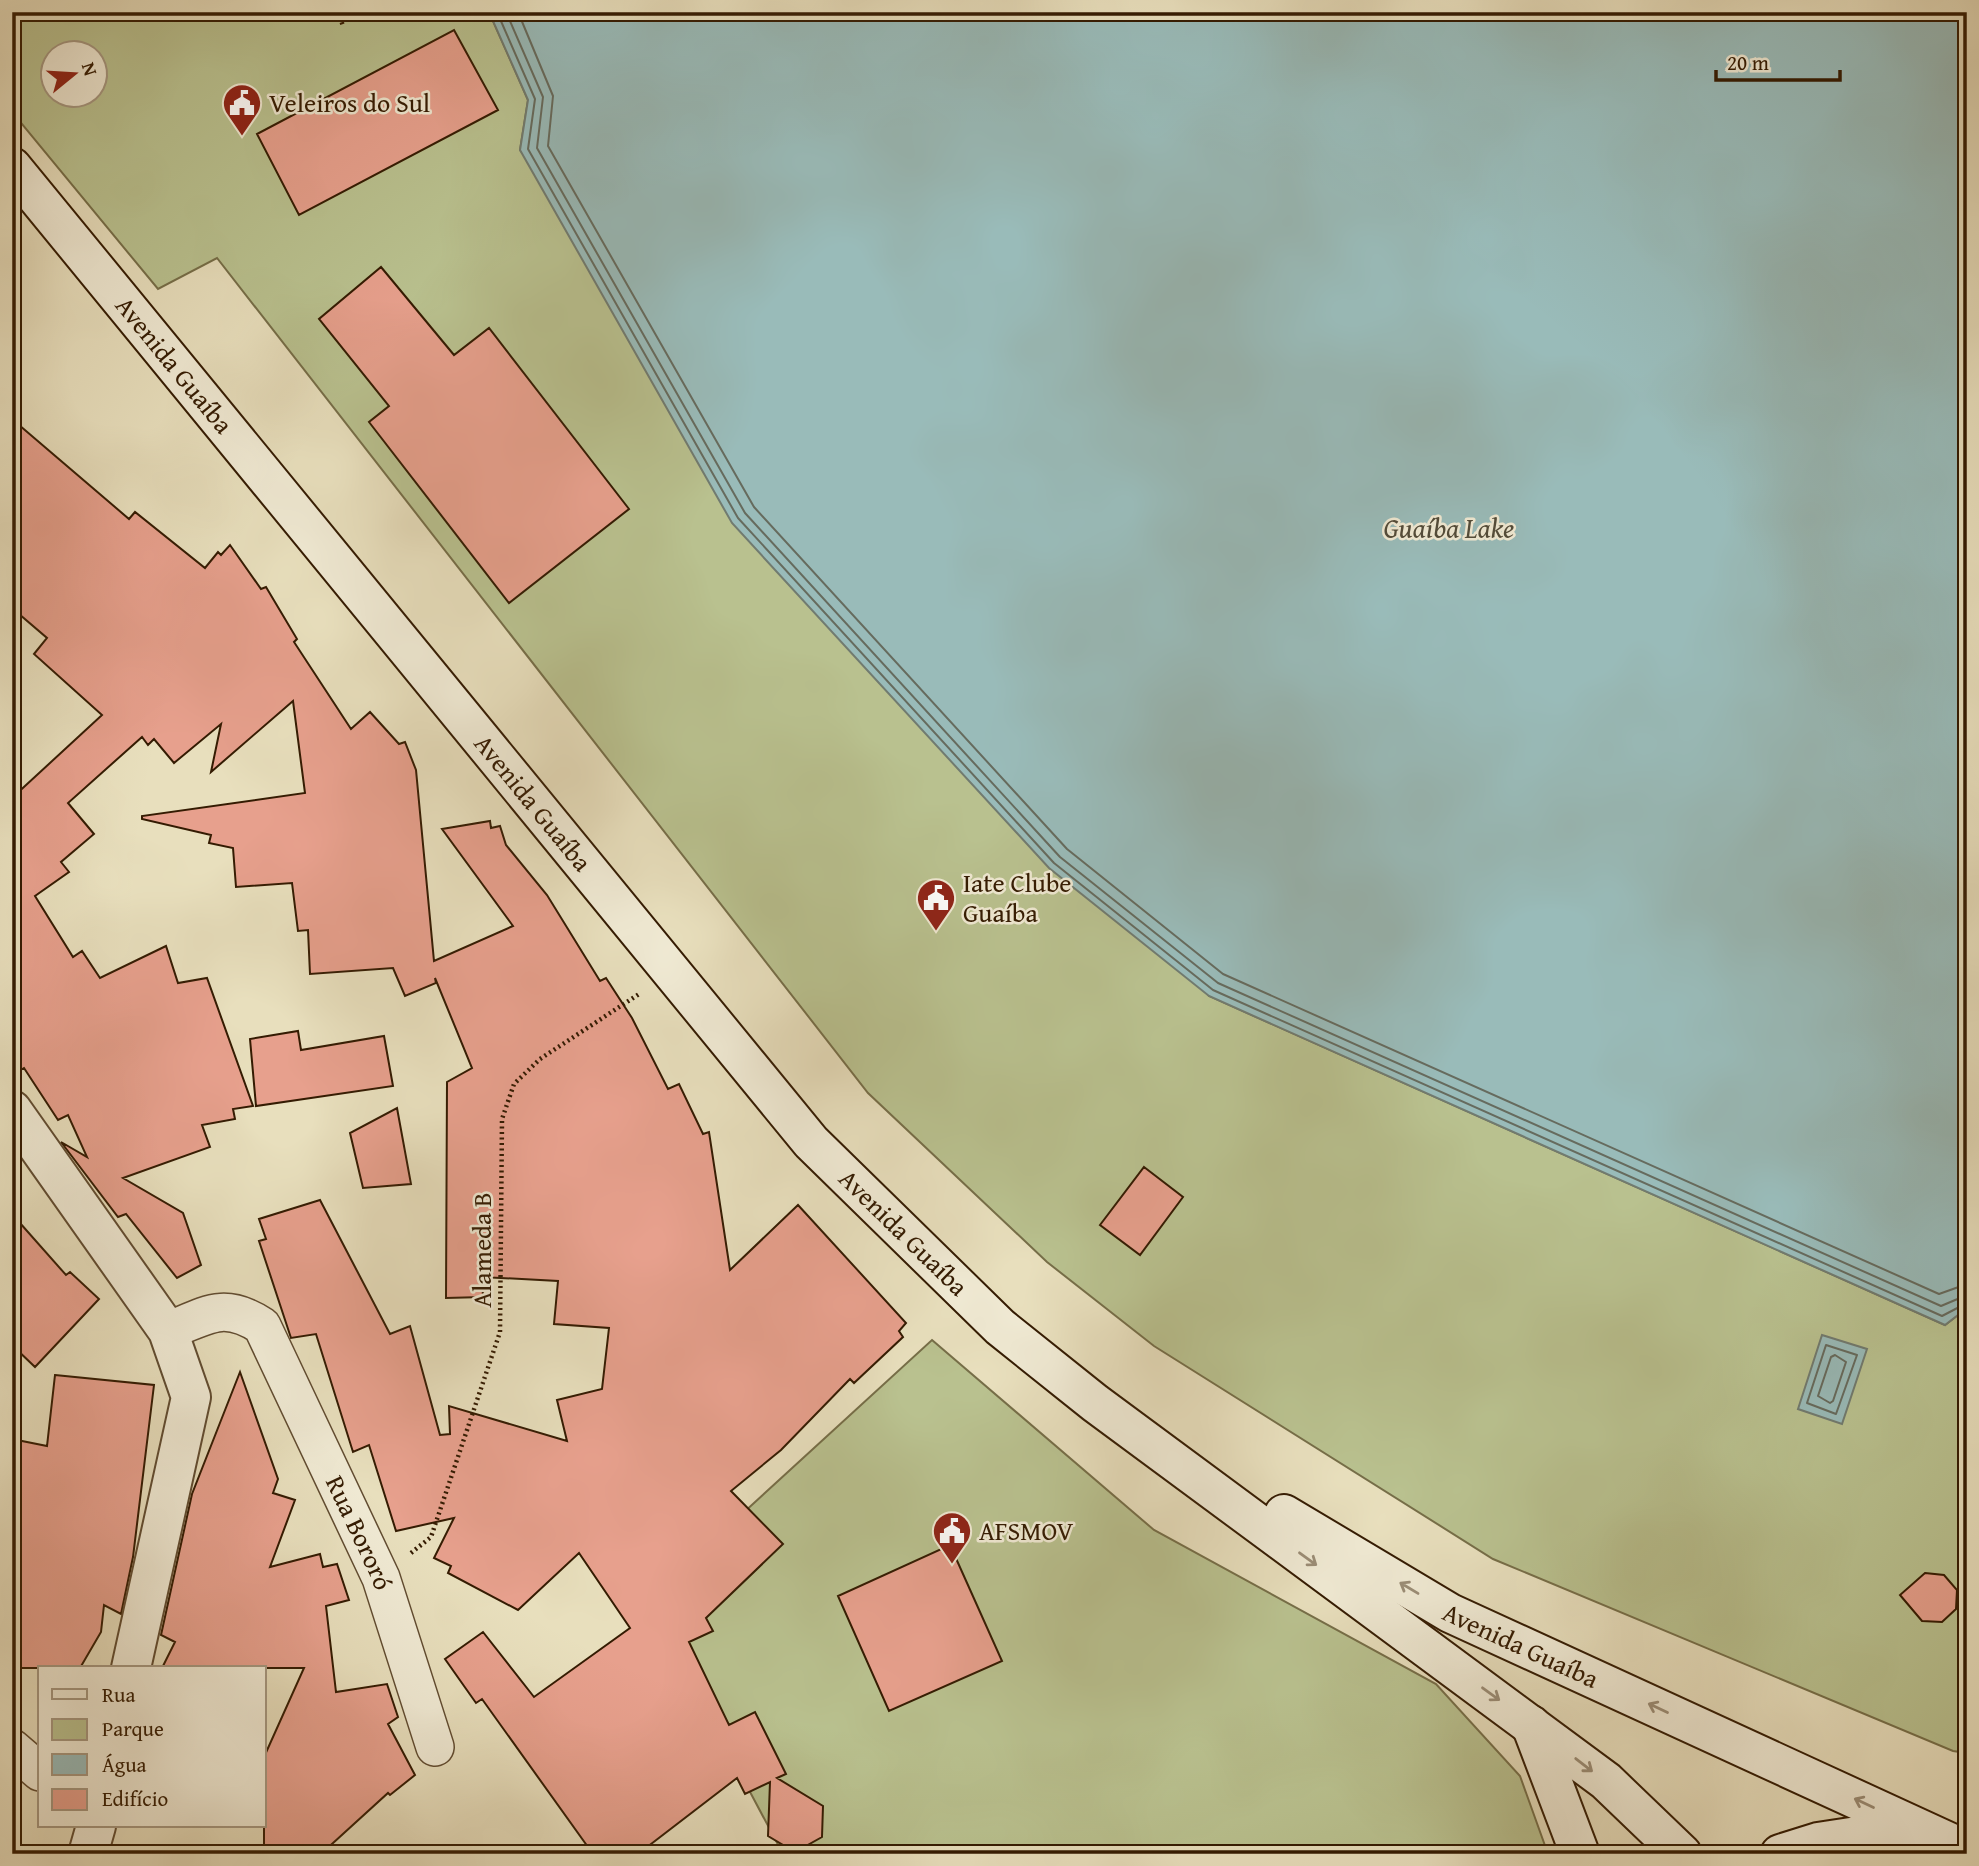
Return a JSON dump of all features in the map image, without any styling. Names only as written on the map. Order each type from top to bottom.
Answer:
[{"type":"main road","name":"Avenida Guaíba","points":[[12,167],[811,1142],[1000,1327],[1095,1403],[1606,1781],[1682,1854]]},
{"type":"main road","points":[[12,1111],[168,1331],[191,1397],[131,1666]]},
{"type":"main road","name":"Avenida Guaíba","points":[[1095,1403],[1450,1613],[1960,1848]]},
{"type":"main road","points":[[1530,1723],[1580,1854]]},
{"type":"main road","points":[[88,1854],[95,1828]]},
{"type":"main road","points":[[1780,1854],[1818,1842],[1864,1835],[1960,1848]]},
{"type":"street","name":"Rua Bororó","points":[[168,1331],[219,1310],[243,1313],[262,1326],[381,1578],[435,1747]]},
{"type":"street","points":[[12,1748],[38,1770]]},
{"type":"path","points":[[338,12],[343,26]]},
{"type":"path","name":"Alameda B","points":[[381,1578],[431,1536],[500,1332],[502,1119],[514,1084],[540,1059],[672,972]]},
{"type":"green space","name":"Iate Clube Guaíba","points":[[12,12],[489,12],[528,100],[520,150],[1209,996],[1945,1325],[1967,1308],[1967,1753],[1953,1751],[1493,1559],[1154,1346],[1047,1262],[868,1093],[217,258],[158,289],[12,112]]},
{"type":"green space","name":"AFSMOV","points":[[932,1340],[1154,1530],[1436,1684],[1520,1776],[1548,1854],[783,1854],[648,1600]]},
{"type":"water","name":"Guaíba Lake","points":[[489,12],[1967,12],[1967,1308],[1945,1325],[1209,996],[1049,868],[732,523],[520,150],[528,100]]},
{"type":"water","points":[[1822,1335],[1867,1349],[1842,1424],[1798,1409]]},
{"type":"building","points":[[454,30],[498,110],[299,215],[257,134]]},
{"type":"building","points":[[381,267],[454,355],[489,328],[629,509],[509,603],[369,422],[389,406],[319,319]]},
{"type":"building","points":[[12,419],[129,519],[135,512],[205,568],[218,552],[221,555],[230,545],[261,589],[266,587],[297,639],[294,642],[351,729],[370,712],[399,744],[405,742],[416,770],[434,961],[513,926],[442,829],[490,821],[491,828],[500,826],[506,845],[547,895],[600,981],[606,978],[632,1018],[668,1089],[679,1084],[703,1134],[709,1132],[730,1270],[798,1205],[906,1323],[899,1331],[903,1337],[854,1383],[850,1379],[781,1450],[731,1491],[783,1544],[706,1618],[713,1631],[689,1642],[729,1725],[755,1712],[786,1774],[777,1778],[823,1806],[822,1837],[795,1852],[768,1836],[770,1782],[745,1794],[737,1778],[638,1854],[593,1854],[482,1699],[476,1703],[445,1659],[483,1632],[534,1697],[630,1628],[579,1553],[518,1610],[448,1573],[451,1566],[434,1558],[454,1518],[396,1531],[369,1445],[353,1452],[316,1334],[291,1338],[259,1241],[266,1239],[259,1219],[320,1200],[390,1334],[410,1326],[440,1435],[450,1434],[449,1406],[567,1441],[557,1400],[602,1389],[609,1328],[554,1324],[558,1281],[482,1277],[483,1297],[446,1298],[447,1082],[472,1068],[435,978],[436,983],[405,996],[393,968],[310,974],[308,930],[298,931],[292,883],[236,887],[233,848],[209,843],[211,835],[142,819],[142,816],[305,793],[293,701],[211,772],[221,724],[174,763],[154,739],[148,745],[142,737],[68,803],[94,834],[61,862],[69,872],[35,896],[73,957],[82,951],[100,978],[166,946],[178,983],[207,978],[253,1106],[233,1109],[235,1119],[202,1125],[210,1147],[123,1178],[183,1213],[201,1265],[177,1278],[126,1214],[118,1217],[61,1142],[87,1157],[68,1115],[58,1120],[24,1068],[12,1075],[12,798],[102,715],[34,654],[47,638],[12,608]]},
{"type":"building","points":[[298,1031],[301,1050],[384,1036],[393,1086],[256,1106],[250,1039]]},
{"type":"building","points":[[397,1108],[411,1184],[363,1188],[350,1133]]},
{"type":"building","points":[[1144,1167],[1183,1197],[1140,1255],[1100,1225]]},
{"type":"building","points":[[12,1214],[66,1275],[70,1272],[99,1299],[35,1367],[12,1345]]},
{"type":"building","points":[[240,1372],[278,1479],[273,1493],[295,1500],[270,1567],[320,1554],[323,1567],[337,1564],[349,1600],[326,1606],[336,1692],[387,1684],[398,1717],[388,1724],[415,1775],[390,1795],[388,1793],[321,1854],[264,1854],[266,1753],[304,1668],[163,1666],[175,1642],[161,1635],[192,1494]]},
{"type":"building","points":[[55,1375],[154,1385],[133,1557],[121,1614],[104,1605],[101,1632],[81,1666],[12,1668],[12,1439],[47,1446]]},
{"type":"building","points":[[950,1545],[1002,1661],[889,1711],[838,1596]]},
{"type":"building","points":[[1925,1573],[1944,1575],[1957,1590],[1956,1609],[1942,1622],[1922,1621],[1900,1595]]},
{"type":"place","name":"Veleiros do Sul","points":[[242,137]]},
{"type":"place","name":"Iate Clube Guaíba","points":[[936,932]]},
{"type":"place","name":"AFSMOV","points":[[952,1565]]}]
